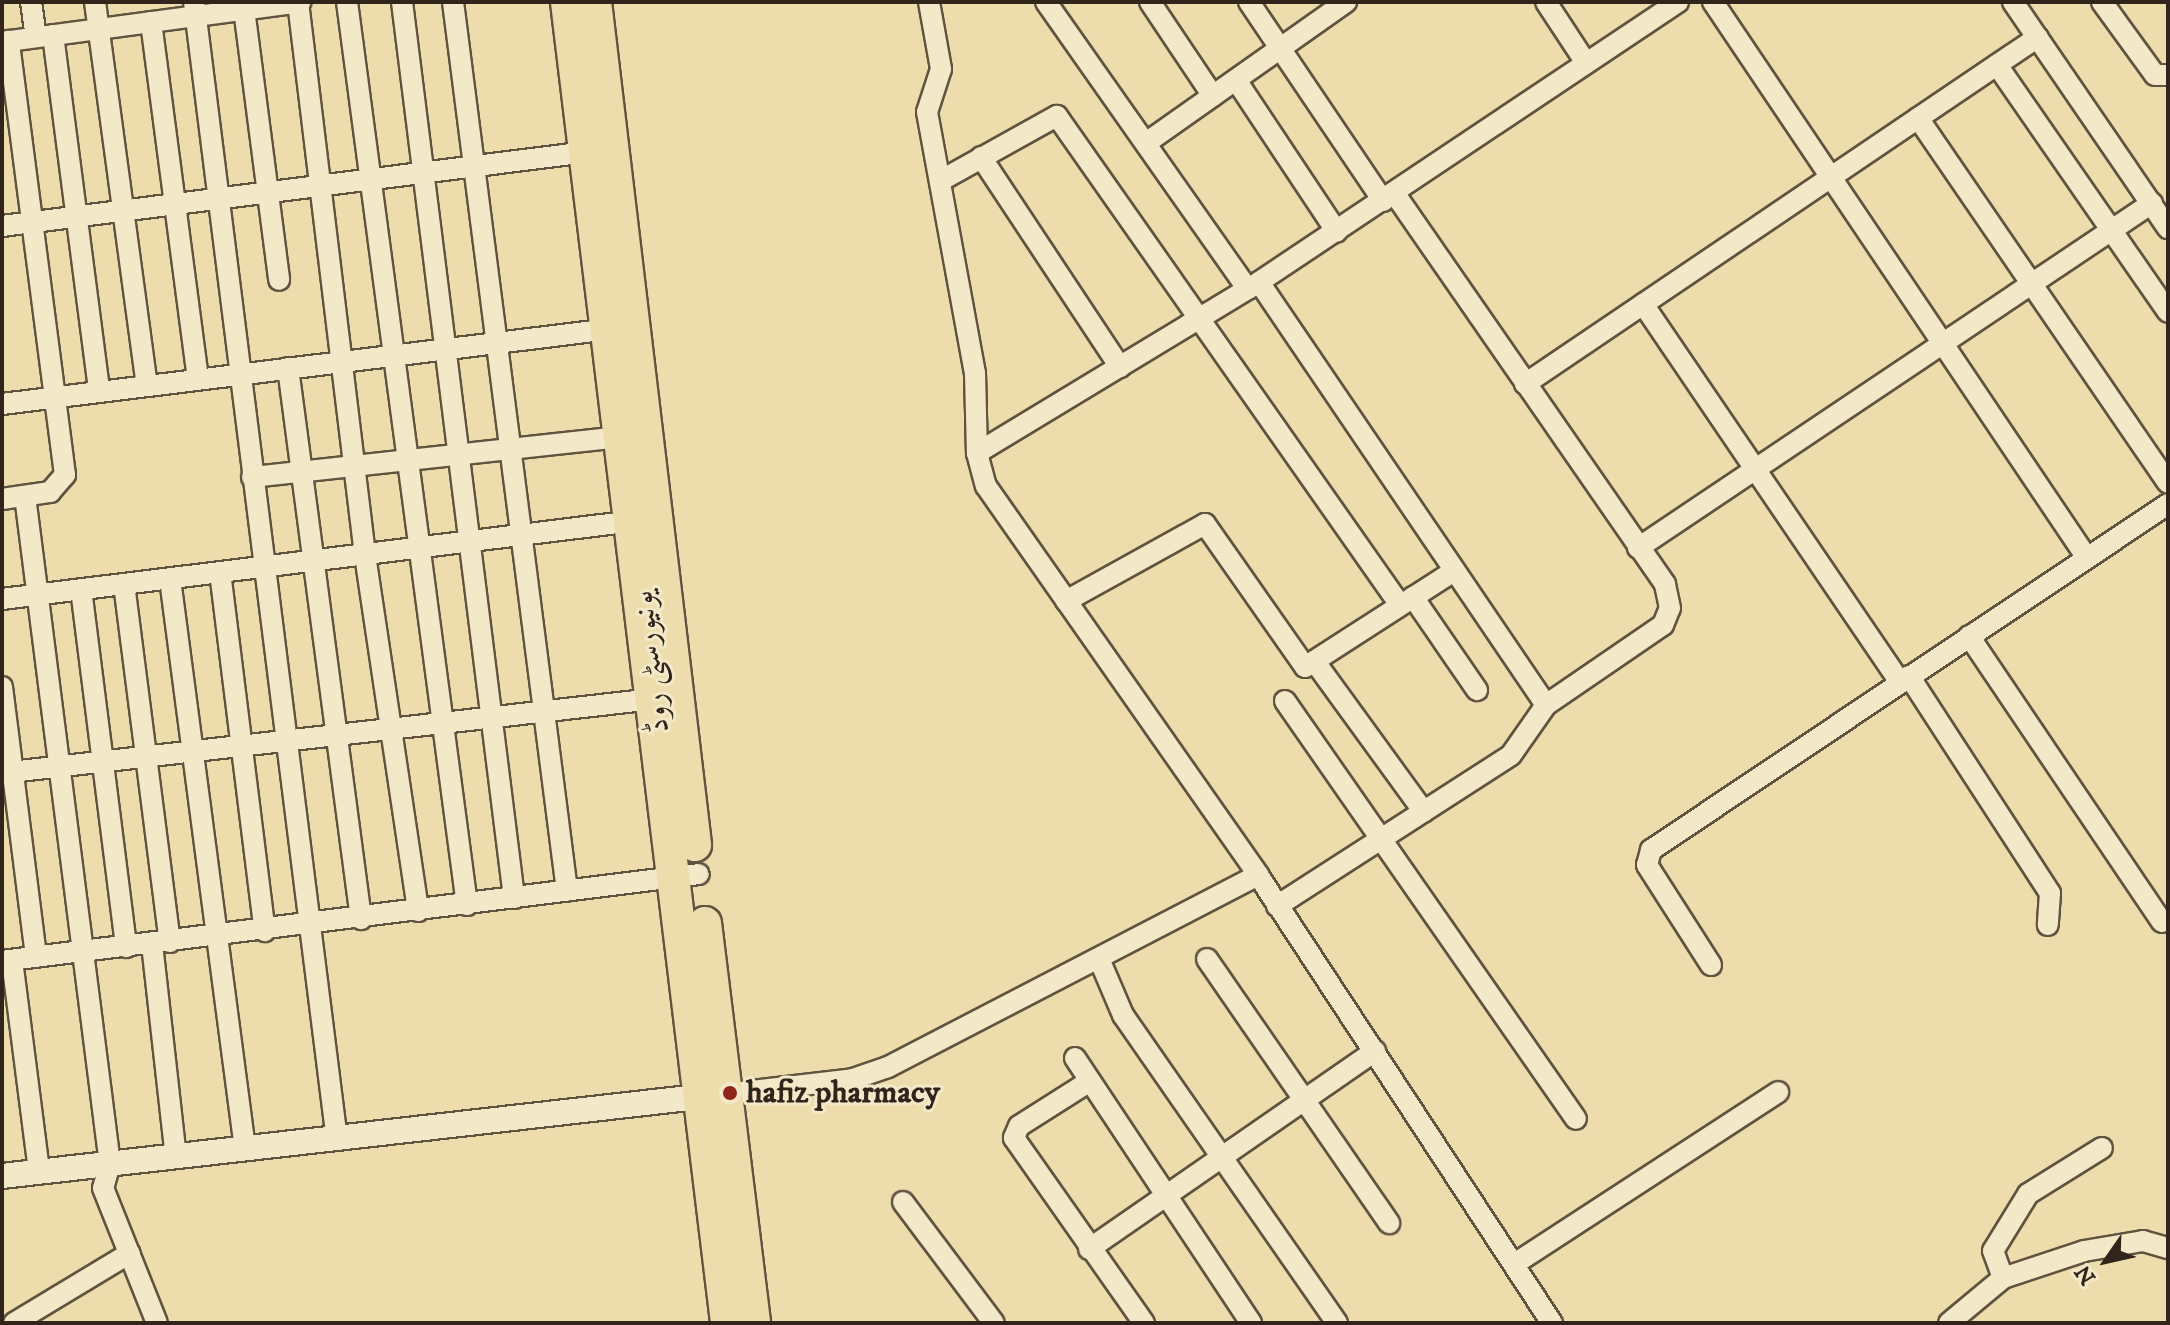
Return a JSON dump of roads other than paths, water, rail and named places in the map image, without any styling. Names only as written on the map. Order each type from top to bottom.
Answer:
[{"type":"highway","name":"یونیورسٹی روڈ","points":[[567,2],[610,329],[636,436],[634,521],[666,698]]},
{"type":"highway","name":"یونیورسٹی روڈ","points":[[595,2],[636,436],[712,1095],[727,1323]]},
{"type":"highway","name":"یونیورسٹی روڈ","points":[[712,1095],[754,1323]]},
{"type":"street","points":[[31,2],[45,36],[78,215],[99,391]]},
{"type":"street","points":[[95,2],[147,385]]},
{"type":"street","points":[[2,499],[61,487],[54,397],[6,41],[151,22],[195,9],[244,9],[299,2],[318,185],[365,555],[418,911]]},
{"type":"street","points":[[347,2],[395,355],[439,719],[467,905]]},
{"type":"street","points":[[402,2],[514,898]]},
{"type":"street","points":[[453,2],[567,891]]},
{"type":"street","points":[[929,2],[941,69],[927,112],[975,373],[977,453],[986,486],[1258,875],[1516,1263],[1552,1323]]},
{"type":"street","points":[[1046,2],[1253,286],[1546,705]]},
{"type":"street","points":[[1150,2],[1213,96]]},
{"type":"street","points":[[1249,2],[1525,384],[1665,584],[1670,608],[1663,625],[1546,705],[1519,748],[1277,906]]},
{"type":"street","points":[[1146,143],[1346,2]]},
{"type":"street","points":[[1546,2],[1586,63]]},
{"type":"street","points":[[1713,2],[1947,340],[2087,558]]},
{"type":"street","points":[[2013,2],[2168,228]]},
{"type":"street","points":[[2102,2],[2147,68],[2167,79]]},
{"type":"street","points":[[977,453],[1337,232],[1670,4]]},
{"type":"street","points":[[195,9],[281,739],[337,1140]]},
{"type":"street","points":[[244,9],[279,280]]},
{"type":"street","points":[[151,22],[171,203],[198,379]]},
{"type":"street","points":[[1525,384],[2038,37]]},
{"type":"street","points":[[1997,65],[2114,229],[2168,312]]},
{"type":"street","points":[[1236,80],[1337,232]]},
{"type":"street","points":[[940,181],[1057,116],[1199,318],[1406,601],[1477,690]]},
{"type":"street","points":[[1918,118],[2034,283],[2168,483]]},
{"type":"street","points":[[2,226],[587,152]]},
{"type":"street","points":[[981,157],[1120,367]]},
{"type":"street","points":[[1638,548],[2152,203]]},
{"type":"street","points":[[1643,304],[1753,470],[1904,679],[2050,893],[2048,925]]},
{"type":"street","points":[[2,404],[610,329]]},
{"type":"street","points":[[288,368],[361,919]]},
{"type":"street","points":[[252,477],[636,436]]},
{"type":"street","points":[[25,496],[110,1164],[103,1188],[157,1323]]},
{"type":"street","points":[[1711,965],[1645,858],[1904,679],[2168,504]]},
{"type":"street","points":[[2,599],[634,521]]},
{"type":"street","points":[[1066,601],[1205,524],[1295,660],[1305,667],[1454,571]]},
{"type":"street","points":[[220,572],[239,744],[265,931]]},
{"type":"street","points":[[170,579],[214,937],[245,1149]]},
{"type":"street","points":[[124,584],[161,943],[176,1157]]},
{"type":"street","points":[[81,589],[126,947]]},
{"type":"street","points":[[1969,636],[2162,922]]},
{"type":"street","points":[[1315,662],[1424,812]]},
{"type":"street","points":[[2,687],[8,772],[36,957]]},
{"type":"street","points":[[8,772],[439,719],[666,698]]},
{"type":"street","points":[[1285,701],[1576,1119]]},
{"type":"street","points":[[39,1172],[7,961],[305,927],[688,874]]},
{"type":"street","points":[[2,1176],[712,1095],[876,1071],[1100,961],[1258,875]]},
{"type":"street","points":[[1207,959],[1307,1099],[1389,1223]]},
{"type":"street","points":[[1100,961],[1123,1015],[1337,1323]]},
{"type":"street","points":[[1089,1249],[1375,1051]]},
{"type":"street","points":[[1075,1058],[1165,1199],[1251,1323]]},
{"type":"street","points":[[1090,1081],[1014,1131],[1089,1249],[1144,1323]]},
{"type":"street","points":[[1516,1263],[1778,1092]]},
{"type":"street","points":[[2003,1278],[1993,1251],[2028,1194],[2102,1148]]},
{"type":"street","points":[[903,1202],[994,1323]]},
{"type":"street","points":[[1949,1323],[2003,1278],[2084,1251],[2143,1241],[2168,1248]]},
{"type":"street","points":[[14,1323],[130,1253]]},
{"type":"place","name":"hafiz pharmacy","points":[[730,1093]]}]
